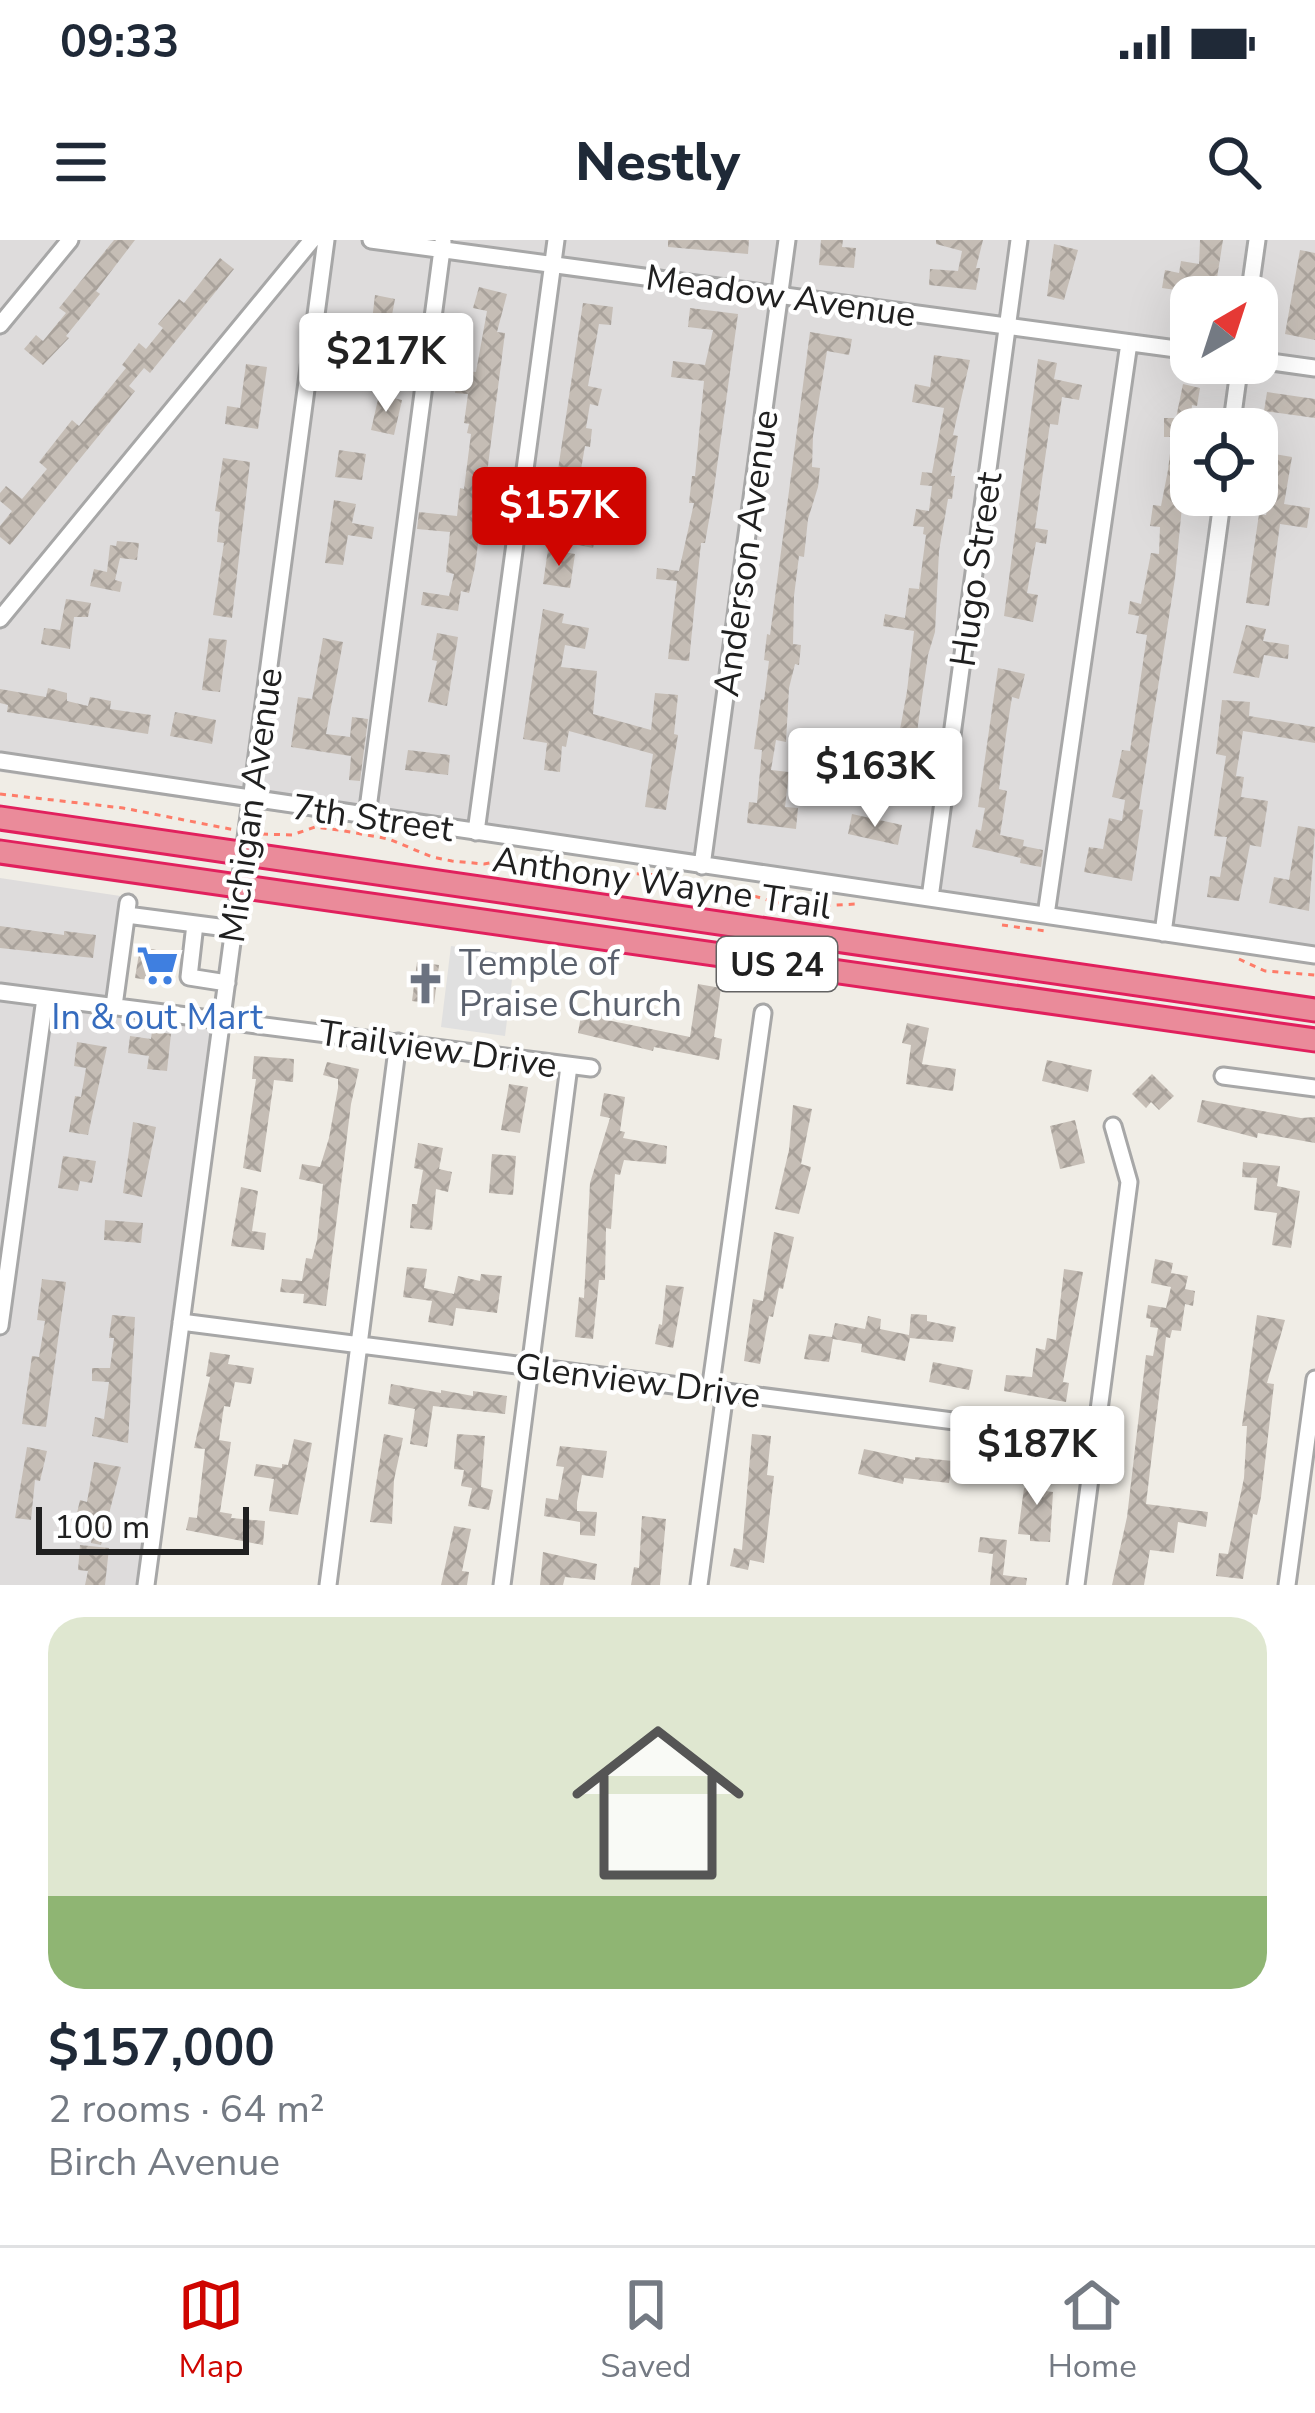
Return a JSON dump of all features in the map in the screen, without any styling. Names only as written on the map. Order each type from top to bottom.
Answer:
[{"type":"highway","name":"Anthony Wayne Trail","points":[[0,818],[1315,1010]]},
{"type":"highway","name":"Anthony Wayne Trail","points":[[0,852],[1315,1040]]},
{"type":"street","points":[[0,325],[70,240]]},
{"type":"street","points":[[0,619],[312,240]]},
{"type":"street","name":"Michigan Avenue","points":[[146,1585],[326,240]]},
{"type":"street","name":"Meadow Avenue","points":[[371,240],[442,245],[1170,348]]},
{"type":"street","points":[[476,832],[556,240]]},
{"type":"street","name":"Anderson Avenue","points":[[702,866],[787,240]]},
{"type":"street","name":"Hugo Street","points":[[930,898],[1019,240]]},
{"type":"street","points":[[1253,276],[1257,240]]},
{"type":"street","points":[[367,816],[442,245]]},
{"type":"street","points":[[1046,916],[1129,343]]},
{"type":"street","points":[[1278,363],[1315,368]]},
{"type":"street","points":[[1163,933],[1219,516]]},
{"type":"street","name":"7th Street","points":[[0,761],[1315,956]]},
{"type":"street","points":[[114,1006],[128,909],[234,928]]},
{"type":"street","points":[[195,924],[189,976],[227,983]]},
{"type":"street","name":"Trailview Drive","points":[[0,992],[591,1068]]},
{"type":"street","points":[[0,1326],[45,998]]},
{"type":"street","points":[[699,1585],[717,1391],[763,1012]]},
{"type":"street","points":[[328,1585],[398,1042]]},
{"type":"street","points":[[502,1585],[569,1066]]},
{"type":"street","points":[[1223,1076],[1315,1088]]},
{"type":"street","points":[[1076,1585],[1129,1182],[1114,1126]]},
{"type":"street","name":"Glenview Drive","points":[[181,1322],[1094,1439]]},
{"type":"street","points":[[1287,1585],[1315,1379]]},
{"type":"path","points":[[0,794],[123,808],[230,830]]},
{"type":"path","points":[[271,835],[292,835],[315,827],[339,830],[389,838],[432,857],[484,864],[530,856],[586,871],[712,884],[792,907],[871,902]]},
{"type":"path","points":[[986,920],[1024,931],[1058,932]]},
{"type":"path","points":[[1238,958],[1265,971],[1315,975]]},
{"type":"shaded area","points":[[0,240],[1315,240],[1315,963],[0,772]]},
{"type":"shaded area","points":[[0,878],[127,897],[115,1006],[222,1020],[146,1585],[0,1585]]},
{"type":"shaded area","points":[[451,946],[515,955],[505,1036],[441,1027]]},
{"type":"building","points":[[114,240],[135,240],[96,291],[100,294],[66,336],[69,338],[43,365],[24,349],[36,335],[43,341],[66,313],[59,308]]},
{"type":"building","points":[[668,240],[749,240],[748,254],[668,247]]},
{"type":"building","points":[[821,240],[843,240],[842,247],[856,248],[854,268],[819,265]]},
{"type":"building","points":[[936,240],[983,240],[976,290],[929,285],[930,269],[958,271],[962,251],[936,244]]},
{"type":"building","points":[[1200,240],[1223,240],[1217,276],[1170,276],[1170,289],[1162,288],[1165,270],[1179,273],[1181,261],[1199,264]]},
{"type":"building","points":[[1054,244],[1078,250],[1064,300],[1047,296]]},
{"type":"building","points":[[1300,250],[1315,253],[1315,340],[1285,334]]},
{"type":"building","points":[[220,258],[234,269],[150,373],[144,368],[129,386],[135,391],[10,545],[0,537],[0,526],[12,511],[0,501],[0,493],[6,486],[22,499],[47,469],[39,462],[72,420],[79,426],[126,368],[122,365],[139,343],[146,349],[163,328],[158,324],[179,299],[184,303]]},
{"type":"building","points":[[479,287],[507,294],[497,332],[505,333],[475,567],[469,593],[461,591],[458,611],[421,605],[423,592],[449,596],[454,574],[446,572],[450,532],[417,529],[419,512],[457,516],[460,488],[464,489],[471,434],[467,433],[469,424],[464,423],[468,394],[455,393],[458,370],[476,372],[487,311],[473,308]]},
{"type":"building","points":[[375,295],[395,299],[379,384],[365,381]]},
{"type":"building","points":[[583,303],[613,307],[611,325],[599,324],[588,386],[602,389],[598,406],[590,404],[586,428],[592,429],[590,447],[585,446],[578,487],[556,483]]},
{"type":"building","points":[[690,308],[738,314],[712,503],[705,543],[701,543],[689,661],[668,659],[677,581],[656,579],[657,568],[679,571],[694,503],[689,503],[704,381],[671,377],[673,361],[705,365],[713,330],[688,327]]},
{"type":"building","points":[[810,332],[852,339],[849,355],[827,351],[813,436],[812,467],[820,468],[818,487],[804,557],[799,556],[794,596],[793,644],[801,645],[799,665],[795,664],[789,688],[786,742],[776,740],[771,770],[789,772],[785,807],[798,808],[796,829],[747,823],[749,802],[757,803],[762,750],[754,749],[769,661],[764,660]]},
{"type":"building","points":[[934,355],[970,360],[953,435],[958,436],[951,476],[955,476],[939,551],[935,632],[907,802],[870,797],[882,745],[894,747],[899,735],[907,691],[914,631],[883,626],[885,614],[905,618],[909,588],[919,589],[926,535],[924,527],[913,526],[916,509],[929,511],[932,486],[920,485],[922,472],[932,473],[944,408],[912,402],[915,384],[930,387]]},
{"type":"building","points":[[1038,359],[1057,363],[1054,379],[1082,385],[1079,400],[1062,397],[1058,425],[1050,424],[1035,528],[1048,530],[1046,544],[1036,542],[1027,593],[1038,595],[1033,622],[1004,616]]},
{"type":"building","points":[[246,364],[267,367],[258,429],[225,424],[227,406],[240,408]]},
{"type":"building","points":[[1183,384],[1200,388],[1197,406],[1178,408]]},
{"type":"building","points":[[1267,392],[1315,399],[1315,418],[1278,413],[1278,408],[1264,408]]},
{"type":"building","points":[[379,395],[402,400],[394,435],[371,430]]},
{"type":"building","points":[[1164,418],[1170,418],[1170,437],[1164,437]]},
{"type":"building","points":[[339,450],[366,454],[362,480],[335,477]]},
{"type":"building","points":[[1170,454],[1170,516],[1181,516],[1132,881],[1084,872],[1089,847],[1103,849],[1109,818],[1122,821],[1125,800],[1112,797],[1122,750],[1130,751],[1147,635],[1136,633],[1139,616],[1128,614],[1130,601],[1141,604],[1151,553],[1159,554],[1160,527],[1150,526],[1153,505],[1161,506]]},
{"type":"building","points":[[1278,455],[1292,457],[1284,504],[1310,508],[1307,528],[1280,524],[1269,606],[1246,603],[1259,516],[1278,516]]},
{"type":"building","points":[[223,458],[250,462],[232,618],[213,615],[224,543],[217,542],[220,512],[215,511]]},
{"type":"building","points":[[334,500],[356,504],[352,523],[374,527],[372,539],[348,535],[343,565],[325,563]]},
{"type":"building","points":[[555,505],[590,513],[586,532],[596,535],[593,548],[573,544],[575,531],[551,526]]},
{"type":"building","points":[[117,541],[139,543],[137,560],[120,558],[115,580],[122,582],[120,592],[90,586],[94,569],[107,572],[110,545],[116,546]]},
{"type":"building","points":[[548,549],[575,554],[570,588],[543,584]]},
{"type":"building","points":[[66,599],[91,603],[88,617],[74,617],[70,649],[41,644],[44,628],[60,630]]},
{"type":"building","points":[[543,609],[564,614],[562,623],[589,628],[585,649],[565,645],[561,667],[597,671],[593,714],[651,730],[655,693],[678,695],[674,734],[678,735],[666,810],[645,807],[653,754],[569,731],[566,747],[562,746],[560,772],[544,770],[547,743],[523,739]]},
{"type":"building","points":[[1246,625],[1266,629],[1263,641],[1289,645],[1288,659],[1264,655],[1259,678],[1233,673]]},
{"type":"building","points":[[437,633],[458,637],[447,706],[428,702],[437,661],[432,660]]},
{"type":"building","points":[[209,638],[227,640],[220,692],[202,690]]},
{"type":"building","points":[[323,638],[343,642],[326,734],[350,737],[352,717],[368,719],[360,781],[349,780],[351,756],[291,747],[298,697],[312,699]]},
{"type":"building","points":[[998,668],[1025,674],[1019,699],[1012,697],[1006,735],[999,789],[1007,791],[1000,835],[1043,850],[1041,867],[972,847],[985,808],[978,807]]},
{"type":"building","points":[[48,688],[67,693],[67,701],[88,706],[90,697],[111,701],[110,709],[151,715],[148,734],[7,712],[8,705],[0,703],[0,689],[46,697]]},
{"type":"building","points":[[1222,700],[1250,702],[1249,716],[1315,727],[1315,743],[1243,731],[1236,776],[1244,777],[1241,797],[1268,801],[1261,847],[1250,845],[1239,901],[1207,897],[1210,876],[1220,877],[1227,837],[1214,836],[1226,756],[1216,754]]},
{"type":"building","points":[[175,712],[216,720],[212,744],[170,736]]},
{"type":"building","points":[[810,741],[858,747],[856,765],[824,761],[819,781],[801,777]]},
{"type":"building","points":[[408,750],[450,755],[448,775],[405,770]]},
{"type":"building","points":[[852,814],[902,825],[898,845],[848,834]]},
{"type":"building","points":[[1298,826],[1315,829],[1309,911],[1269,903],[1274,877],[1289,880]]},
{"type":"building","points":[[0,926],[96,935],[93,958],[0,948]]},
{"type":"building","name":"In & out Mart","points":[[140,947],[178,954],[173,984],[135,978]]},
{"type":"building","name":"Temple of Praise Church","points":[[417,962],[439,965],[434,1004],[412,1001]]},
{"type":"building","points":[[698,984],[721,988],[714,1037],[722,1039],[719,1060],[578,1033],[582,1010],[603,1014],[602,1019],[690,1037]]},
{"type":"building","points":[[907,1023],[929,1028],[922,1064],[956,1069],[953,1091],[906,1084],[911,1045],[902,1043]]},
{"type":"building","points":[[152,1031],[171,1034],[167,1071],[147,1069],[149,1056],[128,1053],[130,1036],[151,1039]]},
{"type":"building","points":[[77,1042],[107,1047],[88,1135],[69,1132],[86,1068],[74,1066]]},
{"type":"building","points":[[254,1056],[294,1059],[293,1082],[274,1080],[261,1172],[243,1168],[256,1079],[252,1079]]},
{"type":"building","points":[[1047,1060],[1092,1070],[1088,1092],[1042,1081]]},
{"type":"building","points":[[327,1062],[359,1069],[326,1306],[303,1303],[304,1294],[280,1292],[282,1279],[302,1281],[306,1258],[312,1259],[317,1240],[323,1184],[299,1179],[302,1164],[320,1167],[329,1138],[338,1079],[323,1075]]},
{"type":"building","points":[[1152,1074],[1174,1096],[1159,1110],[1151,1102],[1146,1108],[1132,1094]]},
{"type":"building","points":[[509,1084],[528,1087],[520,1133],[501,1130]]},
{"type":"building","points":[[604,1093],[625,1097],[623,1138],[667,1146],[666,1164],[624,1160],[620,1175],[615,1174],[611,1229],[606,1228],[605,1280],[599,1280],[593,1339],[575,1337],[579,1297],[584,1298],[590,1183],[610,1118],[600,1116]]},
{"type":"building","points":[[1202,1100],[1315,1117],[1315,1143],[1258,1133],[1257,1138],[1197,1122]]},
{"type":"building","points":[[793,1105],[812,1109],[801,1164],[811,1167],[799,1214],[775,1209],[789,1150]]},
{"type":"building","points":[[1075,1120],[1085,1163],[1060,1169],[1050,1126]]},
{"type":"building","points":[[133,1122],[156,1127],[142,1197],[123,1193]]},
{"type":"building","points":[[418,1143],[443,1148],[439,1169],[452,1172],[448,1192],[436,1189],[432,1230],[410,1228],[423,1170],[414,1168]]},
{"type":"building","points":[[492,1154],[516,1156],[513,1195],[489,1193]]},
{"type":"building","points":[[63,1156],[96,1161],[92,1183],[80,1181],[78,1191],[58,1188]]},
{"type":"building","points":[[1243,1162],[1280,1166],[1277,1186],[1300,1191],[1291,1248],[1272,1245],[1277,1213],[1254,1210],[1257,1178],[1242,1177]]},
{"type":"building","points":[[241,1187],[258,1191],[252,1231],[266,1233],[264,1250],[231,1246]]},
{"type":"building","points":[[105,1220],[143,1223],[141,1243],[104,1240]]},
{"type":"building","points":[[774,1232],[794,1237],[783,1289],[779,1288],[773,1317],[769,1316],[760,1364],[744,1361],[753,1299],[763,1301]]},
{"type":"building","points":[[1155,1259],[1173,1263],[1171,1273],[1188,1276],[1185,1289],[1195,1291],[1193,1306],[1185,1304],[1181,1331],[1172,1330],[1170,1338],[1166,1337],[1146,1504],[1208,1512],[1206,1527],[1178,1522],[1174,1553],[1150,1550],[1144,1585],[1112,1585],[1127,1517],[1146,1355],[1153,1356],[1158,1328],[1150,1327],[1151,1319],[1146,1318],[1148,1305],[1166,1308],[1171,1287],[1151,1283]]},
{"type":"building","points":[[407,1267],[427,1269],[424,1288],[454,1294],[458,1276],[480,1281],[481,1274],[502,1276],[497,1313],[456,1308],[453,1326],[428,1322],[432,1301],[403,1297]]},
{"type":"building","points":[[1064,1269],[1083,1272],[1063,1382],[1069,1383],[1066,1402],[1004,1391],[1006,1375],[1032,1377],[1036,1348],[1045,1350],[1047,1338],[1056,1340]]},
{"type":"building","points":[[42,1279],[66,1282],[46,1427],[22,1424],[32,1356],[39,1357],[45,1321],[37,1320]]},
{"type":"building","points":[[666,1285],[684,1287],[673,1348],[655,1344]]},
{"type":"building","points":[[911,1314],[956,1327],[953,1342],[910,1338],[905,1361],[861,1352],[862,1344],[833,1339],[829,1362],[804,1359],[809,1334],[832,1337],[835,1323],[865,1329],[868,1316],[881,1319],[880,1329],[909,1335]]},
{"type":"building","points":[[112,1315],[135,1317],[128,1443],[92,1436],[95,1417],[104,1419],[109,1382],[92,1381],[92,1368],[110,1368]]},
{"type":"building","points":[[1257,1315],[1285,1320],[1267,1383],[1274,1384],[1261,1497],[1257,1515],[1253,1514],[1243,1579],[1216,1576],[1219,1553],[1228,1554],[1244,1478],[1247,1426],[1242,1426]]},
{"type":"building","points":[[210,1352],[230,1355],[228,1364],[254,1368],[251,1384],[235,1382],[230,1407],[224,1406],[219,1440],[231,1442],[220,1512],[232,1514],[231,1518],[265,1521],[263,1545],[186,1530],[189,1517],[197,1518],[205,1449],[194,1448],[210,1377],[206,1376]]},
{"type":"building","points":[[933,1362],[973,1370],[969,1390],[929,1382]]},
{"type":"building","points":[[391,1384],[441,1393],[507,1396],[505,1414],[433,1406],[427,1447],[410,1444],[415,1409],[388,1404]]},
{"type":"building","points":[[384,1434],[403,1438],[392,1524],[370,1522]]},
{"type":"building","points":[[457,1434],[485,1436],[481,1487],[493,1490],[489,1510],[468,1506],[472,1488],[461,1486],[464,1470],[454,1469]]},
{"type":"building","points":[[752,1434],[771,1436],[767,1475],[774,1476],[764,1563],[750,1560],[748,1570],[730,1566],[734,1548],[742,1550]]},
{"type":"building","points":[[294,1439],[312,1443],[298,1515],[269,1511],[274,1479],[254,1476],[256,1464],[288,1465]]},
{"type":"building","points":[[560,1446],[607,1451],[603,1478],[582,1475],[577,1502],[577,1511],[597,1512],[595,1536],[580,1535],[580,1522],[544,1516],[546,1498],[558,1500],[564,1467],[556,1466]]},
{"type":"building","points":[[27,1447],[47,1451],[40,1481],[35,1480],[31,1520],[15,1518]]},
{"type":"building","points":[[864,1449],[915,1460],[952,1461],[949,1483],[904,1478],[903,1484],[858,1474]]},
{"type":"building","points":[[94,1462],[121,1467],[101,1545],[91,1543],[96,1517],[77,1513],[80,1500],[87,1502]]},
{"type":"building","points":[[1036,1464],[1049,1466],[1045,1491],[1053,1492],[1050,1542],[1030,1541],[1030,1535],[1018,1534],[1024,1488],[1032,1489]]},
{"type":"building","points":[[642,1516],[666,1519],[660,1585],[631,1585],[634,1567],[639,1568]]},
{"type":"building","points":[[454,1526],[471,1529],[462,1571],[469,1572],[467,1585],[441,1585]]},
{"type":"building","points":[[980,1537],[1007,1540],[1003,1575],[1027,1578],[1026,1585],[990,1585],[993,1554],[978,1552]]},
{"type":"building","points":[[80,1545],[109,1548],[105,1585],[85,1585],[88,1571],[78,1570]]},
{"type":"building","points":[[543,1552],[597,1564],[595,1580],[565,1577],[563,1585],[540,1585]]},
{"type":"place","name":"In & out Mart","points":[[157,966]]},
{"type":"place","name":"Temple of Praise Church","points":[[425,983]]}]
